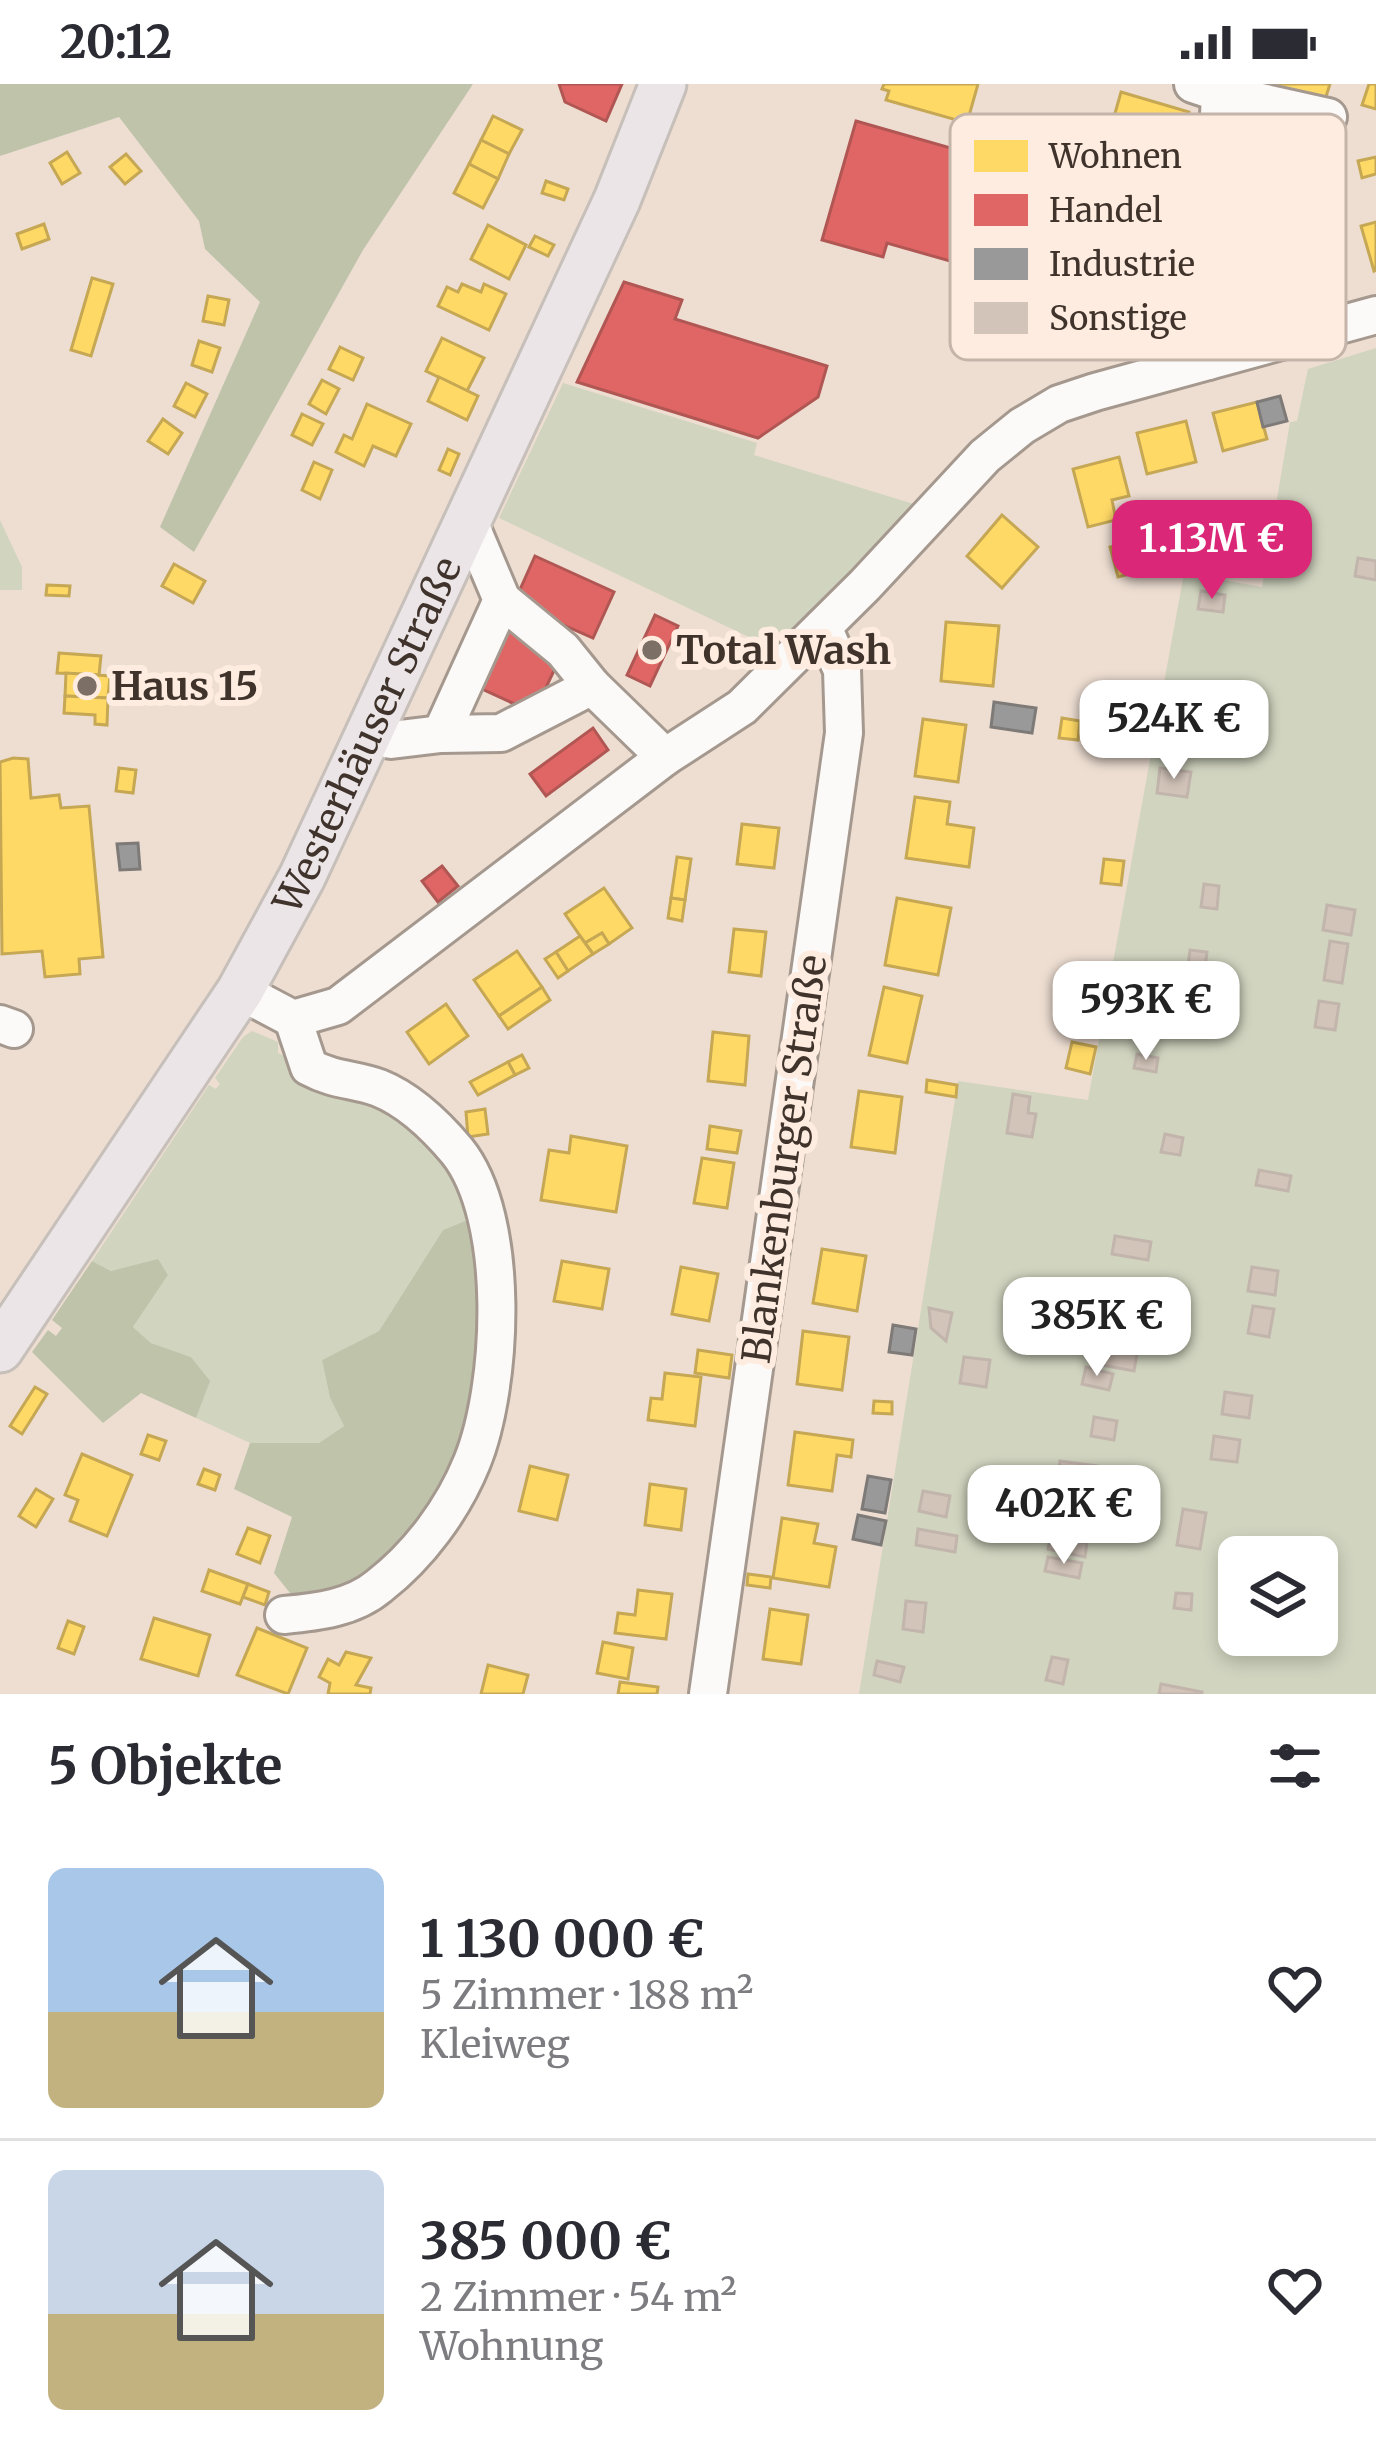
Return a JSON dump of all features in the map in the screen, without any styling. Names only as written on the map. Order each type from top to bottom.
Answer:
[{"type":"main road","name":"Westerhäuser Straße","points":[[4,1332],[240,991],[302,878],[617,200],[662,84]]},
{"type":"street","points":[[1206,88],[1315,114]]},
{"type":"street","points":[[1346,323],[1376,315]]},
{"type":"street","points":[[293,1019],[338,1006],[665,757],[742,707],[985,456],[1041,415],[1095,392],[1212,360]]},
{"type":"street","points":[[467,517],[502,600],[563,650],[592,686],[665,757]]},
{"type":"street","points":[[441,734],[502,600]]},
{"type":"street","name":"Blankenburger Straße","points":[[708,1694],[844,734],[842,670],[823,627]]},
{"type":"street","points":[[368,734],[391,740],[501,733],[592,686]]},
{"type":"street","points":[[240,991],[293,1019],[309,1067],[333,1079],[378,1088],[426,1118],[460,1155],[480,1192],[491,1231],[497,1306],[481,1435],[472,1464],[444,1516],[376,1589],[327,1611],[284,1615]]},
{"type":"green space","points":[[0,84],[473,84],[363,250],[194,552],[160,527],[260,302],[205,249],[199,221],[119,117],[0,156]]},
{"type":"green space","points":[[1376,348],[1376,1694],[859,1694],[958,1081],[1088,1100],[1184,573],[1262,587],[1290,422],[1297,421],[1308,369]]},
{"type":"green space","points":[[563,383],[757,443],[754,455],[917,505],[778,651],[499,518]]},
{"type":"green space","points":[[0,520],[22,567],[22,590],[0,590]]},
{"type":"green space","points":[[252,1031],[278,1042],[278,1053],[376,1099],[451,1158],[475,1217],[443,1230],[379,1331],[322,1360],[330,1398],[344,1426],[319,1443],[250,1443],[196,1418],[209,1381],[191,1357],[151,1343],[133,1327],[168,1275],[158,1260],[111,1271],[92,1261],[209,1085],[216,1089],[220,1084],[215,1078]]},
{"type":"green space","points":[[475,1217],[480,1234],[480,1370],[460,1458],[436,1506],[370,1579],[298,1603],[274,1573],[292,1517],[234,1489],[250,1443],[319,1443],[344,1426],[330,1398],[322,1360],[379,1331],[443,1230]]},
{"type":"green space","points":[[158,1259],[168,1275],[133,1327],[151,1343],[191,1357],[210,1381],[196,1418],[141,1393],[103,1423],[32,1352],[48,1330],[56,1336],[62,1328],[52,1320],[92,1261],[111,1271]]},
{"type":"building: Wohnen","points":[[884,84],[978,84],[970,114],[950,114],[950,118],[886,100],[889,91],[882,89]]},
{"type":"building: Wohnen","points":[[1279,84],[1330,84],[1324,103],[1278,88]]},
{"type":"building: Wohnen","points":[[1369,84],[1376,84],[1376,109],[1362,105]]},
{"type":"building: Wohnen","points":[[1121,92],[1189,112],[1188,114],[1115,114]]},
{"type":"building: Wohnen","points":[[493,116],[522,130],[509,154],[481,140]]},
{"type":"building: Wohnen","points":[[481,140],[509,154],[498,179],[469,164]]},
{"type":"building: Wohnen","points":[[67,152],[80,173],[62,184],[50,163]]},
{"type":"building: Wohnen","points":[[126,154],[141,171],[125,184],[110,167]]},
{"type":"building: Wohnen","points":[[1376,157],[1376,174],[1362,178],[1358,161]]},
{"type":"building: Wohnen","points":[[469,164],[498,179],[483,208],[454,193]]},
{"type":"building: Wohnen","points":[[546,181],[568,189],[564,200],[542,193]]},
{"type":"building: Wohnen","points":[[1376,222],[1376,270],[1374,271],[1361,226]]},
{"type":"building: Wohnen","points":[[44,224],[49,239],[22,249],[17,234]]},
{"type":"building: Wohnen","points":[[488,225],[526,245],[509,279],[471,259]]},
{"type":"building: Wohnen","points":[[535,236],[554,245],[548,256],[529,247]]},
{"type":"building: Wohnen","points":[[92,278],[113,284],[91,356],[71,350]]},
{"type":"building: Wohnen","points":[[462,284],[481,292],[484,284],[506,294],[489,330],[438,306],[447,287],[458,292]]},
{"type":"building: Wohnen","points":[[208,296],[229,300],[224,325],[203,321]]},
{"type":"building: Wohnen","points":[[442,338],[484,358],[467,391],[426,371]]},
{"type":"building: Wohnen","points":[[199,341],[220,348],[212,372],[192,365]]},
{"type":"building: Wohnen","points":[[340,347],[363,358],[353,380],[329,369]]},
{"type":"building: Wohnen","points":[[439,377],[478,396],[467,420],[428,401]]},
{"type":"building: Wohnen","points":[[322,380],[339,389],[326,414],[309,404]]},
{"type":"building: Wohnen","points":[[186,383],[207,394],[195,417],[174,406]]},
{"type":"building: Wohnen","points":[[1257,402],[1267,439],[1223,451],[1213,413]]},
{"type":"building: Wohnen","points":[[367,404],[411,424],[396,456],[373,446],[364,466],[336,452],[344,435],[352,439]]},
{"type":"building: Wohnen","points":[[302,414],[323,424],[312,445],[292,435]]},
{"type":"building: Wohnen","points":[[163,419],[182,433],[168,454],[148,441]]},
{"type":"building: Wohnen","points":[[1186,421],[1196,462],[1147,474],[1137,433]]},
{"type":"building: Wohnen","points":[[448,449],[459,454],[450,475],[439,470]]},
{"type":"building: Wohnen","points":[[1119,457],[1129,496],[1112,500],[1116,520],[1088,527],[1073,469]]},
{"type":"building: Wohnen","points":[[314,462],[332,470],[320,499],[302,490]]},
{"type":"building: Wohnen","points":[[1002,515],[1038,547],[1002,588],[967,556]]},
{"type":"building: Wohnen","points":[[1152,536],[1160,566],[1118,577],[1110,547]]},
{"type":"building: Wohnen","points":[[174,564],[205,581],[193,603],[162,586]]},
{"type":"building: Wohnen","points":[[47,585],[70,586],[69,596],[46,595]]},
{"type":"building: Wohnen","points":[[946,622],[999,626],[993,686],[941,681]]},
{"type":"building: Wohnen","points":[[59,653],[101,656],[99,675],[57,673]]},
{"type":"building: Wohnen","name":"Haus 15","points":[[66,673],[110,676],[108,698],[65,696]]},
{"type":"building: Wohnen","points":[[65,696],[108,698],[107,725],[95,724],[95,715],[64,713]]},
{"type":"building: Wohnen","points":[[1062,718],[1080,721],[1078,740],[1059,738]]},
{"type":"building: Wohnen","points":[[923,719],[966,725],[958,782],[915,776]]},
{"type":"building: Wohnen","points":[[28,759],[31,798],[59,795],[61,808],[89,806],[103,957],[79,959],[80,974],[45,977],[42,951],[2,954],[0,762]]},
{"type":"building: Wohnen","points":[[119,768],[136,770],[133,793],[116,791]]},
{"type":"building: Wohnen","points":[[915,797],[950,802],[947,824],[974,828],[969,867],[906,858]]},
{"type":"building: Wohnen","points":[[742,824],[779,828],[774,868],[737,864]]},
{"type":"building: Wohnen","points":[[677,857],[691,859],[685,900],[671,898]]},
{"type":"building: Wohnen","points":[[1104,859],[1124,861],[1121,885],[1101,883]]},
{"type":"building: Wohnen","points":[[604,888],[632,928],[609,944],[602,933],[585,943],[565,914]]},
{"type":"building: Wohnen","points":[[671,898],[685,900],[682,921],[668,918]]},
{"type":"building: Wohnen","points":[[897,898],[951,908],[938,975],[885,965]]},
{"type":"building: Wohnen","points":[[734,929],[766,932],[761,976],[729,972]]},
{"type":"building: Wohnen","points":[[602,933],[609,944],[593,954],[585,943]]},
{"type":"building: Wohnen","points":[[580,936],[593,954],[568,971],[556,952]]},
{"type":"building: Wohnen","points":[[517,951],[542,987],[499,1016],[474,980]]},
{"type":"building: Wohnen","points":[[556,952],[568,971],[558,978],[545,959]]},
{"type":"building: Wohnen","points":[[1078,979],[1097,983],[1091,1013],[1072,1009]]},
{"type":"building: Wohnen","points":[[542,987],[550,1000],[508,1029],[499,1016]]},
{"type":"building: Wohnen","points":[[884,987],[922,996],[907,1063],[869,1055]]},
{"type":"building: Wohnen","points":[[446,1004],[468,1036],[429,1064],[407,1032]]},
{"type":"building: Wohnen","points":[[713,1032],[749,1036],[745,1085],[708,1081]]},
{"type":"building: Wohnen","points":[[1072,1042],[1096,1047],[1090,1074],[1066,1068]]},
{"type":"building: Wohnen","points":[[522,1055],[529,1068],[515,1075],[508,1062]]},
{"type":"building: Wohnen","points":[[508,1062],[515,1075],[478,1095],[470,1082]]},
{"type":"building: Wohnen","points":[[927,1080],[957,1085],[956,1097],[926,1092]]},
{"type":"building: Wohnen","points":[[859,1091],[902,1097],[895,1153],[851,1147]]},
{"type":"building: Wohnen","points":[[485,1109],[488,1134],[468,1137],[466,1112]]},
{"type":"building: Wohnen","points":[[710,1126],[741,1131],[737,1153],[707,1149]]},
{"type":"building: Wohnen","points":[[571,1136],[627,1146],[616,1212],[541,1200],[549,1150],[569,1153]]},
{"type":"building: Wohnen","points":[[702,1158],[734,1163],[727,1208],[694,1203]]},
{"type":"building: Wohnen","points":[[822,1249],[866,1256],[857,1311],[813,1303]]},
{"type":"building: Wohnen","points":[[562,1261],[609,1269],[602,1309],[554,1301]]},
{"type":"building: Wohnen","points":[[681,1267],[718,1274],[709,1321],[672,1314]]},
{"type":"building: Wohnen","points":[[803,1331],[849,1337],[842,1390],[797,1384]]},
{"type":"building: Wohnen","points":[[698,1350],[732,1355],[729,1378],[695,1373]]},
{"type":"building: Wohnen","points":[[665,1373],[701,1377],[695,1426],[648,1420],[651,1398],[662,1399]]},
{"type":"building: Wohnen","points":[[35,1387],[47,1394],[22,1434],[10,1426]]},
{"type":"building: Wohnen","points":[[874,1401],[892,1402],[892,1414],[873,1413]]},
{"type":"building: Wohnen","points":[[795,1432],[853,1440],[851,1457],[837,1455],[832,1491],[788,1485]]},
{"type":"building: Wohnen","points":[[148,1435],[166,1441],[159,1460],[141,1454]]},
{"type":"building: Wohnen","points":[[82,1454],[132,1475],[107,1536],[70,1521],[78,1500],[65,1495]]},
{"type":"building: Wohnen","points":[[530,1466],[568,1475],[557,1520],[519,1511]]},
{"type":"building: Wohnen","points":[[204,1469],[220,1475],[215,1490],[198,1484]]},
{"type":"building: Wohnen","points":[[650,1484],[686,1489],[681,1530],[645,1525]]},
{"type":"building: Wohnen","points":[[36,1489],[53,1499],[36,1527],[19,1516]]},
{"type":"building: Wohnen","points":[[782,1518],[818,1524],[814,1543],[836,1547],[829,1587],[773,1578]]},
{"type":"building: Wohnen","points":[[248,1528],[270,1536],[260,1563],[237,1554]]},
{"type":"building: Wohnen","points":[[209,1570],[248,1584],[240,1604],[202,1591]]},
{"type":"building: Wohnen","points":[[748,1574],[771,1577],[770,1588],[747,1585]]},
{"type":"building: Wohnen","points":[[248,1584],[269,1592],[265,1605],[243,1597]]},
{"type":"building: Wohnen","points":[[638,1590],[672,1594],[666,1639],[615,1633],[618,1613],[635,1615]]},
{"type":"building: Wohnen","points":[[770,1609],[808,1615],[801,1664],[763,1659]]},
{"type":"building: Wohnen","points":[[154,1618],[210,1635],[198,1676],[141,1659]]},
{"type":"building: Wohnen","points":[[68,1621],[84,1627],[74,1654],[58,1648]]},
{"type":"building: Wohnen","points":[[257,1628],[307,1648],[288,1694],[237,1675]]},
{"type":"building: Wohnen","points":[[603,1642],[633,1648],[628,1679],[597,1673]]},
{"type":"building: Wohnen","points":[[346,1652],[371,1658],[356,1685],[371,1688],[370,1694],[328,1694],[330,1683],[319,1677],[328,1659],[339,1665]]},
{"type":"building: Wohnen","points":[[488,1665],[528,1675],[523,1694],[481,1694]]},
{"type":"building: Wohnen","points":[[620,1682],[658,1687],[657,1694],[618,1694]]},
{"type":"building: Handel","points":[[559,84],[622,84],[606,121],[565,102]]},
{"type":"building: Handel","points":[[856,121],[950,148],[950,261],[887,243],[883,257],[822,240]]},
{"type":"building: Handel","points":[[624,282],[682,300],[675,319],[827,366],[818,397],[758,438],[577,382]]},
{"type":"building: Handel","points":[[535,556],[614,592],[593,638],[514,603]]},
{"type":"building: Handel","points":[[514,603],[562,624],[547,658],[558,662],[534,713],[469,683]]},
{"type":"building: Handel","name":"Total Wash","points":[[655,615],[678,626],[650,686],[627,675]]},
{"type":"building: Handel","points":[[593,728],[608,750],[546,796],[530,774]]},
{"type":"building: Handel","points":[[442,866],[458,886],[438,902],[422,881]]},
{"type":"building: Industrie","points":[[1280,396],[1287,421],[1263,427],[1257,402]]},
{"type":"building: Industrie","points":[[994,702],[1036,708],[1032,733],[991,727]]},
{"type":"building: Industrie","points":[[138,843],[140,869],[120,870],[117,844]]},
{"type":"building: Industrie","points":[[893,1325],[916,1329],[912,1355],[889,1352]]},
{"type":"building: Industrie","points":[[868,1476],[891,1480],[885,1513],[862,1509]]},
{"type":"building: Industrie","points":[[858,1515],[886,1521],[881,1545],[853,1539]]},
{"type":"building: Sonstige","points":[[1358,558],[1376,561],[1376,580],[1355,576]]},
{"type":"building: Sonstige","points":[[1201,591],[1225,595],[1223,612],[1198,609]]},
{"type":"building: Sonstige","points":[[1218,725],[1250,730],[1247,744],[1216,739]]},
{"type":"building: Sonstige","points":[[1160,768],[1191,772],[1187,797],[1157,793]]},
{"type":"building: Sonstige","points":[[1204,884],[1219,886],[1217,909],[1201,907]]},
{"type":"building: Sonstige","points":[[1327,905],[1355,910],[1351,935],[1323,930]]},
{"type":"building: Sonstige","points":[[1330,941],[1348,944],[1342,983],[1324,980]]},
{"type":"building: Sonstige","points":[[1190,950],[1207,952],[1204,976],[1187,974]]},
{"type":"building: Sonstige","points":[[1179,1001],[1200,1005],[1195,1034],[1174,1030]]},
{"type":"building: Sonstige","points":[[1319,1001],[1339,1004],[1335,1030],[1315,1027]]},
{"type":"building: Sonstige","points":[[1137,1054],[1158,1058],[1156,1072],[1134,1068]]},
{"type":"building: Sonstige","points":[[1013,1094],[1030,1097],[1028,1113],[1036,1114],[1032,1137],[1007,1133]]},
{"type":"building: Sonstige","points":[[1165,1134],[1183,1138],[1180,1155],[1161,1152]]},
{"type":"building: Sonstige","points":[[1259,1170],[1291,1176],[1288,1191],[1256,1185]]},
{"type":"building: Sonstige","points":[[1115,1236],[1151,1242],[1148,1260],[1112,1254]]},
{"type":"building: Sonstige","points":[[1252,1267],[1278,1271],[1275,1295],[1248,1291]]},
{"type":"building: Sonstige","points":[[1253,1306],[1274,1309],[1269,1337],[1248,1333]]},
{"type":"building: Sonstige","points":[[929,1308],[952,1313],[946,1341],[931,1328]]},
{"type":"building: Sonstige","points":[[1105,1348],[1137,1354],[1134,1371],[1102,1365]]},
{"type":"building: Sonstige","points":[[964,1357],[990,1360],[986,1387],[960,1383]]},
{"type":"building: Sonstige","points":[[1086,1367],[1113,1374],[1109,1390],[1082,1384]]},
{"type":"building: Sonstige","points":[[1225,1392],[1252,1396],[1249,1418],[1222,1414]]},
{"type":"building: Sonstige","points":[[1094,1417],[1117,1421],[1114,1440],[1091,1436]]},
{"type":"building: Sonstige","points":[[1214,1436],[1240,1440],[1237,1462],[1211,1459]]},
{"type":"building: Sonstige","points":[[1060,1461],[1098,1466],[1096,1485],[1058,1480]]},
{"type":"building: Sonstige","points":[[923,1491],[950,1496],[946,1517],[919,1511]]},
{"type":"building: Sonstige","points":[[1183,1509],[1206,1513],[1200,1549],[1177,1545]]},
{"type":"building: Sonstige","points":[[918,1529],[957,1536],[955,1552],[916,1545]]},
{"type":"building: Sonstige","points":[[1051,1535],[1087,1543],[1085,1557],[1048,1549]]},
{"type":"building: Sonstige","points":[[1048,1557],[1082,1563],[1079,1578],[1045,1571]]},
{"type":"building: Sonstige","points":[[1176,1593],[1192,1594],[1191,1610],[1174,1608]]},
{"type":"building: Sonstige","points":[[906,1601],[926,1603],[923,1632],[903,1629]]},
{"type":"building: Sonstige","points":[[1052,1657],[1068,1660],[1063,1684],[1046,1680]]},
{"type":"building: Sonstige","points":[[877,1661],[904,1667],[900,1682],[874,1675]]},
{"type":"building: Sonstige","points":[[1161,1684],[1202,1692],[1202,1694],[1159,1694]]},
{"type":"place","name":"Total Wash","points":[[652,650]]},
{"type":"place","name":"Haus 15","points":[[87,686]]}]
